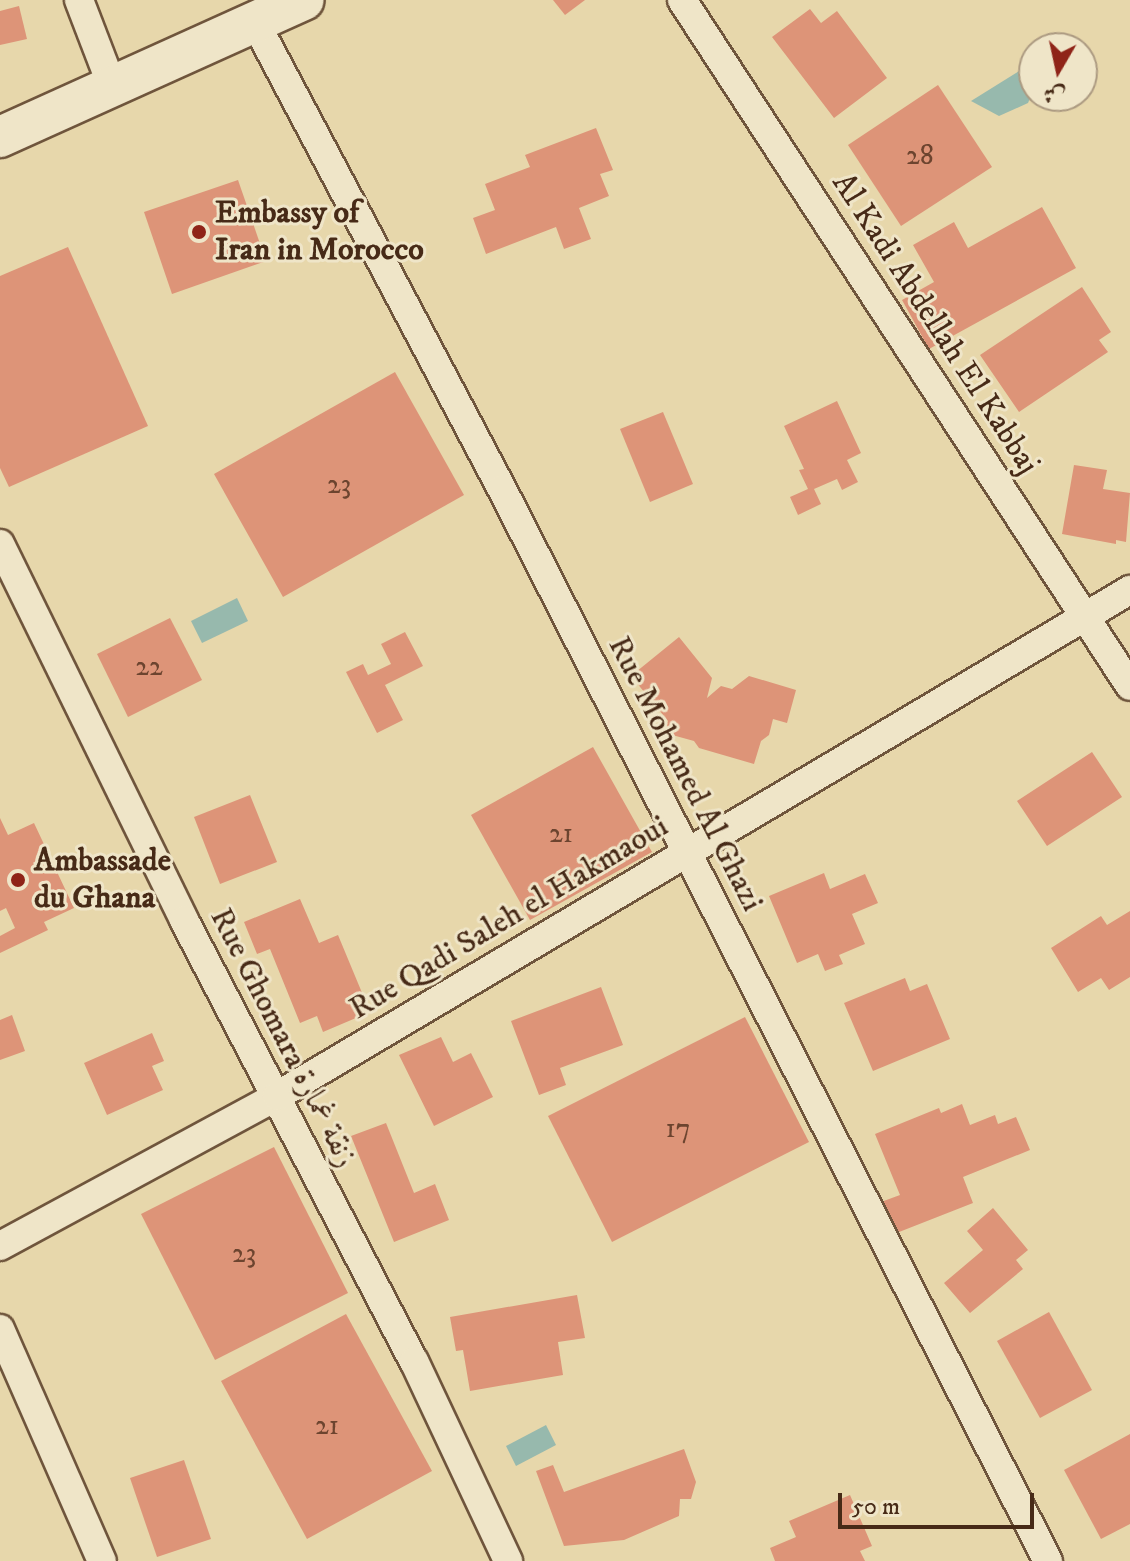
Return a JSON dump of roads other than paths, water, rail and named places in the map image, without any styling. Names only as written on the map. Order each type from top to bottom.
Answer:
[{"type":"main road","points":[[0,137],[303,0]]},
{"type":"street","points":[[79,0],[112,86]]},
{"type":"street","name":"Al Kadi Abdellah El Kabbaj","points":[[682,0],[1130,686]]},
{"type":"street","name":"Rue Mohamed Al Ghazi","points":[[255,22],[502,489],[1048,1561]]},
{"type":"street","name":"Rue Ghomara زنقة غمارة","points":[[0,544],[184,920],[414,1361],[508,1561]]},
{"type":"street","name":"Rue Qadi Saleh el Hakmaoui","points":[[0,1246],[277,1096],[1130,590]]},
{"type":"street","points":[[0,1329],[102,1561]]},
{"type":"water","points":[[1018,72],[1018,107],[999,116],[971,101]]},
{"type":"water","points":[[237,598],[248,621],[202,643],[191,621]]},
{"type":"water","points":[[546,1425],[556,1445],[516,1466],[506,1446]]},
{"type":"place","name":"Embassy of Iran in Morocco","points":[[199,232]]},
{"type":"place","name":"Ambassade du Ghana","points":[[18,880]]}]
